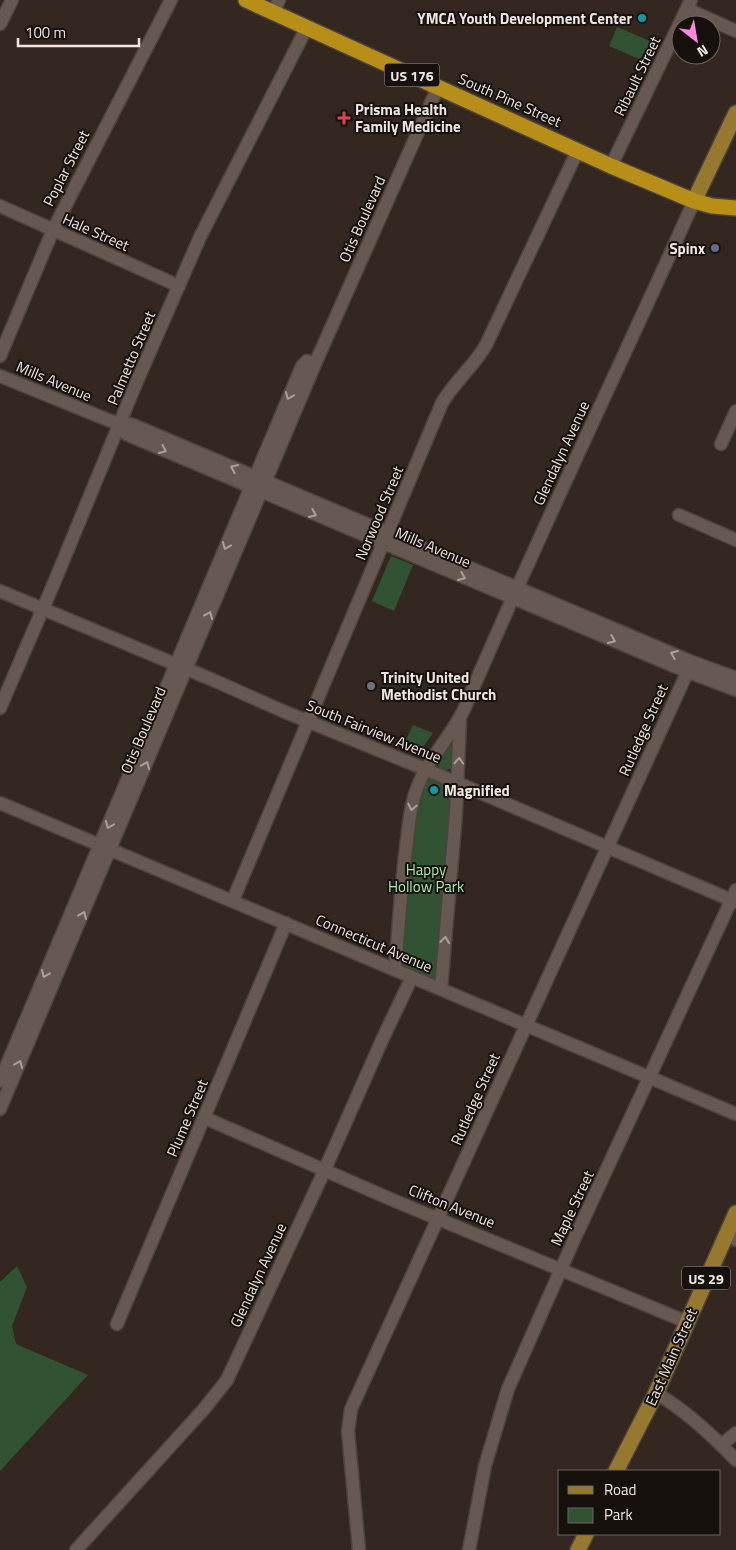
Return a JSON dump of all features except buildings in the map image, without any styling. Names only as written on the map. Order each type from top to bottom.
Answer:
[{"type":"highway","name":"South Pine Street","points":[[246,0],[276,6],[307,27],[611,166],[694,201],[712,206],[736,208]]},
{"type":"main road","points":[[694,201],[736,113]]},
{"type":"main road","name":"East Main Street","points":[[617,1470],[656,1393],[687,1322],[731,1238],[736,1213]]},
{"type":"main road","points":[[578,1550],[586,1535]]},
{"type":"street","points":[[0,24],[12,0]]},
{"type":"street","name":"Poplar Street","points":[[0,356],[53,230],[171,0]]},
{"type":"street","points":[[689,4],[736,31]]},
{"type":"street","name":"Ribault Street","points":[[611,166],[689,4]]},
{"type":"street","name":"Palmetto Street","points":[[0,708],[200,237],[307,27]]},
{"type":"street","name":"Otis Boulevard","points":[[0,1109],[106,847],[258,485],[302,366],[307,361],[315,364],[438,87]]},
{"type":"street","name":"Norwood Street","points":[[233,900],[442,403],[486,345],[578,150]]},
{"type":"street","name":"Glendalyn Avenue","points":[[395,970],[403,869],[415,792],[424,769],[460,720],[514,593],[643,316],[694,201]]},
{"type":"street","name":"Hale Street","points":[[0,206],[179,286]]},
{"type":"street","name":"Mills Avenue","points":[[0,376],[121,426],[133,425],[258,485],[690,667],[732,682]]},
{"type":"street","points":[[721,444],[736,411]]},
{"type":"street","points":[[679,516],[736,540]]},
{"type":"street","name":"South Fairview Avenue","points":[[0,591],[608,848],[734,898]]},
{"type":"street","points":[[732,682],[736,663]]},
{"type":"street","name":"Rutledge Street","points":[[359,1550],[348,1431],[349,1415],[690,667]]},
{"type":"street","name":"Glendalyn Avenue","points":[[440,989],[457,783],[460,720]]},
{"type":"street","name":"Connecticut Avenue","points":[[0,803],[736,1114]]},
{"type":"street","name":"Otis Boulevard","points":[[0,1081],[106,847]]},
{"type":"street","name":"Maple Street","points":[[469,1550],[484,1466],[499,1415],[518,1365],[734,898]]},
{"type":"street","name":"Plume Street","points":[[117,1324],[286,923]]},
{"type":"street","name":"Glendalyn Avenue","points":[[76,1550],[204,1409],[227,1380],[324,1170],[382,1038],[412,977]]},
{"type":"street","name":"Clifton Avenue","points":[[205,1118],[324,1170],[687,1322]]},
{"type":"street","points":[[656,1393],[721,1445],[736,1460]]},
{"type":"street","points":[[721,1445],[736,1433]]},
{"type":"green space","points":[[617,27],[657,44],[648,63],[609,46]]},
{"type":"green space","points":[[391,556],[413,565],[394,611],[372,601]]},
{"type":"green space","points":[[413,725],[433,733],[421,750],[404,744]]},
{"type":"green space","points":[[453,734],[452,768],[440,769],[437,764]]},
{"type":"green space","name":"Happy Hollow Park","points":[[424,769],[457,783],[441,989],[395,969],[403,869]]},
{"type":"green space","points":[[17,1266],[27,1287],[12,1326],[16,1344],[88,1375],[0,1471],[0,1282]]},
{"type":"place","name":"YMCA Youth Development Center","points":[[642,18]]},
{"type":"place","name":"Prisma Health Family Medicine","points":[[344,118]]},
{"type":"place","name":"Spinx","points":[[715,248]]},
{"type":"place","name":"Trinity United Methodist Church","points":[[371,686]]},
{"type":"place","name":"Magnified","points":[[434,790]]}]
